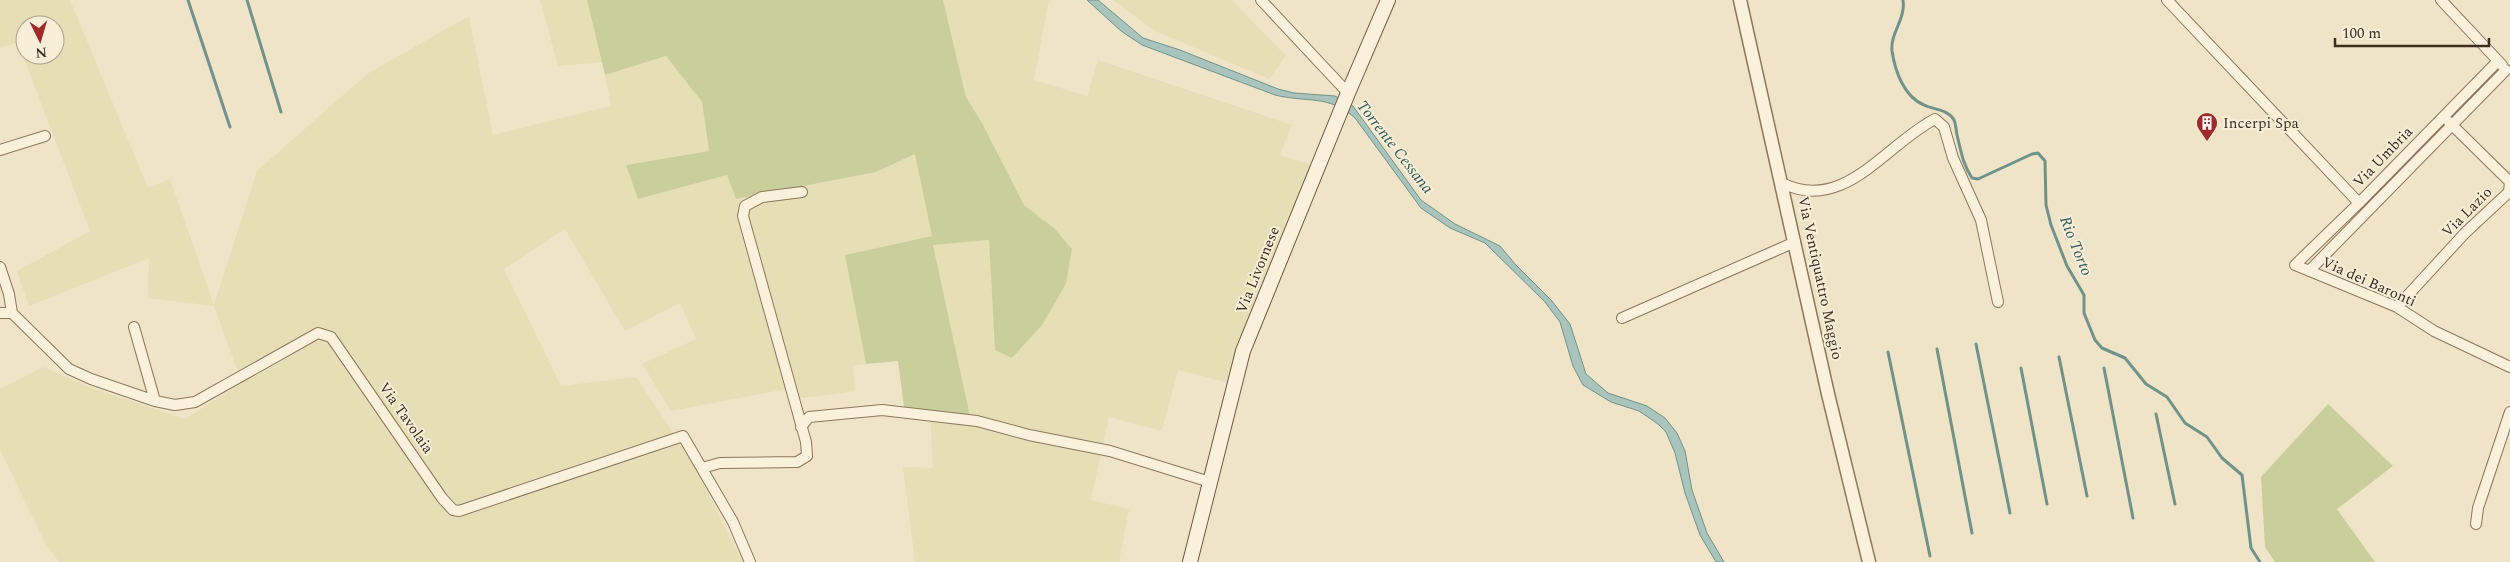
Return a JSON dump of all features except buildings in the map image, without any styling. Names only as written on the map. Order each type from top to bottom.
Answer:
[{"type":"main road","name":"Via Livornese","points":[[1190,562],[1243,351],[1338,116],[1388,0]]},
{"type":"street","points":[[1261,0],[1347,95]]},
{"type":"street","name":"Via Ventiquattro Maggio","points":[[1740,0],[1828,394],[1869,562]]},
{"type":"street","name":"Via Umbria","points":[[2166,0],[2359,203],[2498,61]]},
{"type":"street","points":[[2441,0],[2508,72]]},
{"type":"street","name":"Via Umbria","points":[[2309,271],[2508,72]]},
{"type":"street","name":"Via Lazio","points":[[2397,308],[2466,233],[2509,192],[2510,182],[2444,116]]},
{"type":"street","points":[[1782,183],[1795,189],[1821,191],[1844,184],[1878,163],[1919,127],[1935,119],[1944,127],[1953,158],[1981,220],[1998,302]]},
{"type":"street","points":[[0,150],[45,136]]},
{"type":"street","points":[[702,468],[720,463],[802,461],[807,456],[808,450],[743,216],[745,206],[762,197],[802,192]]},
{"type":"street","name":"Via dei Baronti","points":[[2359,203],[2295,265],[2397,308],[2434,331],[2510,366]]},
{"type":"street","points":[[1622,318],[1795,242]]},
{"type":"street","points":[[0,267],[9,294],[12,313],[0,313]]},
{"type":"street","name":"Via Tavolaia","points":[[12,313],[69,369],[91,379],[155,401],[175,405],[195,402],[318,333],[331,337],[452,510],[459,511],[683,436],[733,522],[750,562]]},
{"type":"street","points":[[134,327],[155,401]]},
{"type":"street","points":[[801,427],[804,420],[815,416],[882,410],[977,421],[1029,435],[1110,451],[1210,482]]},
{"type":"street","points":[[2476,524],[2478,508],[2510,412]]},
{"type":"shaded area","points":[[0,0],[70,0],[148,188],[170,179],[214,305],[257,171],[367,74],[469,16],[493,135],[611,106],[605,75],[666,56],[702,102],[709,151],[626,165],[638,199],[727,175],[736,199],[876,172],[915,154],[933,236],[845,255],[866,364],[853,366],[855,391],[789,400],[787,389],[671,411],[642,364],[696,339],[680,303],[625,331],[565,229],[504,269],[561,386],[636,377],[692,461],[743,562],[59,562],[44,541],[0,449],[0,389],[43,367],[89,387],[185,419],[242,383],[214,306],[148,298],[149,258],[29,306],[17,271],[90,231],[26,65],[65,65],[65,15],[15,15],[15,44],[0,47]]},
{"type":"shaded area","points":[[540,0],[587,0],[602,62],[558,66]]},
{"type":"shaded area","points":[[943,0],[1049,0],[1034,80],[1087,96],[1098,60],[1292,125],[1280,155],[1311,165],[1259,290],[1229,383],[1178,370],[1162,431],[1109,417],[1091,500],[1129,509],[1119,562],[915,562],[903,467],[933,468],[930,411],[970,416],[933,245],[989,240],[995,350],[1042,325],[1066,284],[1072,249],[1054,228],[1024,205],[982,123],[966,97]]},
{"type":"shaded area","points":[[1113,0],[1232,0],[1286,56],[1269,79],[1155,31]]},
{"type":"green space","points":[[587,0],[943,0],[966,97],[982,123],[1024,205],[1054,228],[1072,249],[1066,284],[1042,325],[1012,358],[995,350],[989,240],[933,245],[970,416],[904,407],[898,361],[866,364],[845,255],[932,236],[915,154],[876,172],[736,199],[727,175],[638,199],[626,165],[709,151],[702,102],[666,56],[605,75]]},
{"type":"green space","points":[[2328,404],[2393,466],[2337,509],[2375,562],[2275,562],[2265,547],[2261,477]]},
{"type":"water","points":[[1087,0],[1098,0],[1143,38],[1180,50],[1278,89],[1294,93],[1335,96],[1353,106],[1421,200],[1455,224],[1500,246],[1551,300],[1570,324],[1586,374],[1608,393],[1647,406],[1665,418],[1677,433],[1685,451],[1692,490],[1707,533],[1724,562],[1716,562],[1700,535],[1685,493],[1675,453],[1666,432],[1639,411],[1611,402],[1583,385],[1573,366],[1560,322],[1545,302],[1485,243],[1450,228],[1421,208],[1355,118],[1336,105],[1317,100],[1275,95],[1142,45],[1121,31]]},
{"type":"waterway","points":[[188,0],[230,127]]},
{"type":"waterway","points":[[247,0],[281,112]]},
{"type":"waterway","name":"Rio Torto","points":[[1903,0],[1902,13],[1893,38],[1892,51],[1895,67],[1906,90],[1917,101],[1951,116],[1955,122],[1964,163],[1972,178],[1978,179],[2032,154],[2038,153],[2045,161],[2046,205],[2051,225],[2067,266],[2084,295],[2084,313],[2095,340],[2102,348],[2125,358],[2146,384],[2167,397],[2185,423],[2207,437],[2222,458],[2242,475],[2251,548],[2260,562]]},
{"type":"waterway","points":[[1976,344],[2010,513]]},
{"type":"waterway","points":[[1937,349],[1972,533]]},
{"type":"waterway","points":[[1888,352],[1930,556]]},
{"type":"waterway","points":[[2059,357],[2087,496]]},
{"type":"waterway","points":[[2021,368],[2047,504]]},
{"type":"waterway","points":[[2104,368],[2133,518]]},
{"type":"waterway","points":[[2156,414],[2175,504]]},
{"type":"place","name":"Incerpi Spa","points":[[2207,142]]},
{"type":"water label","name":"Torrente Cessana","points":[[1395,147]]}]
